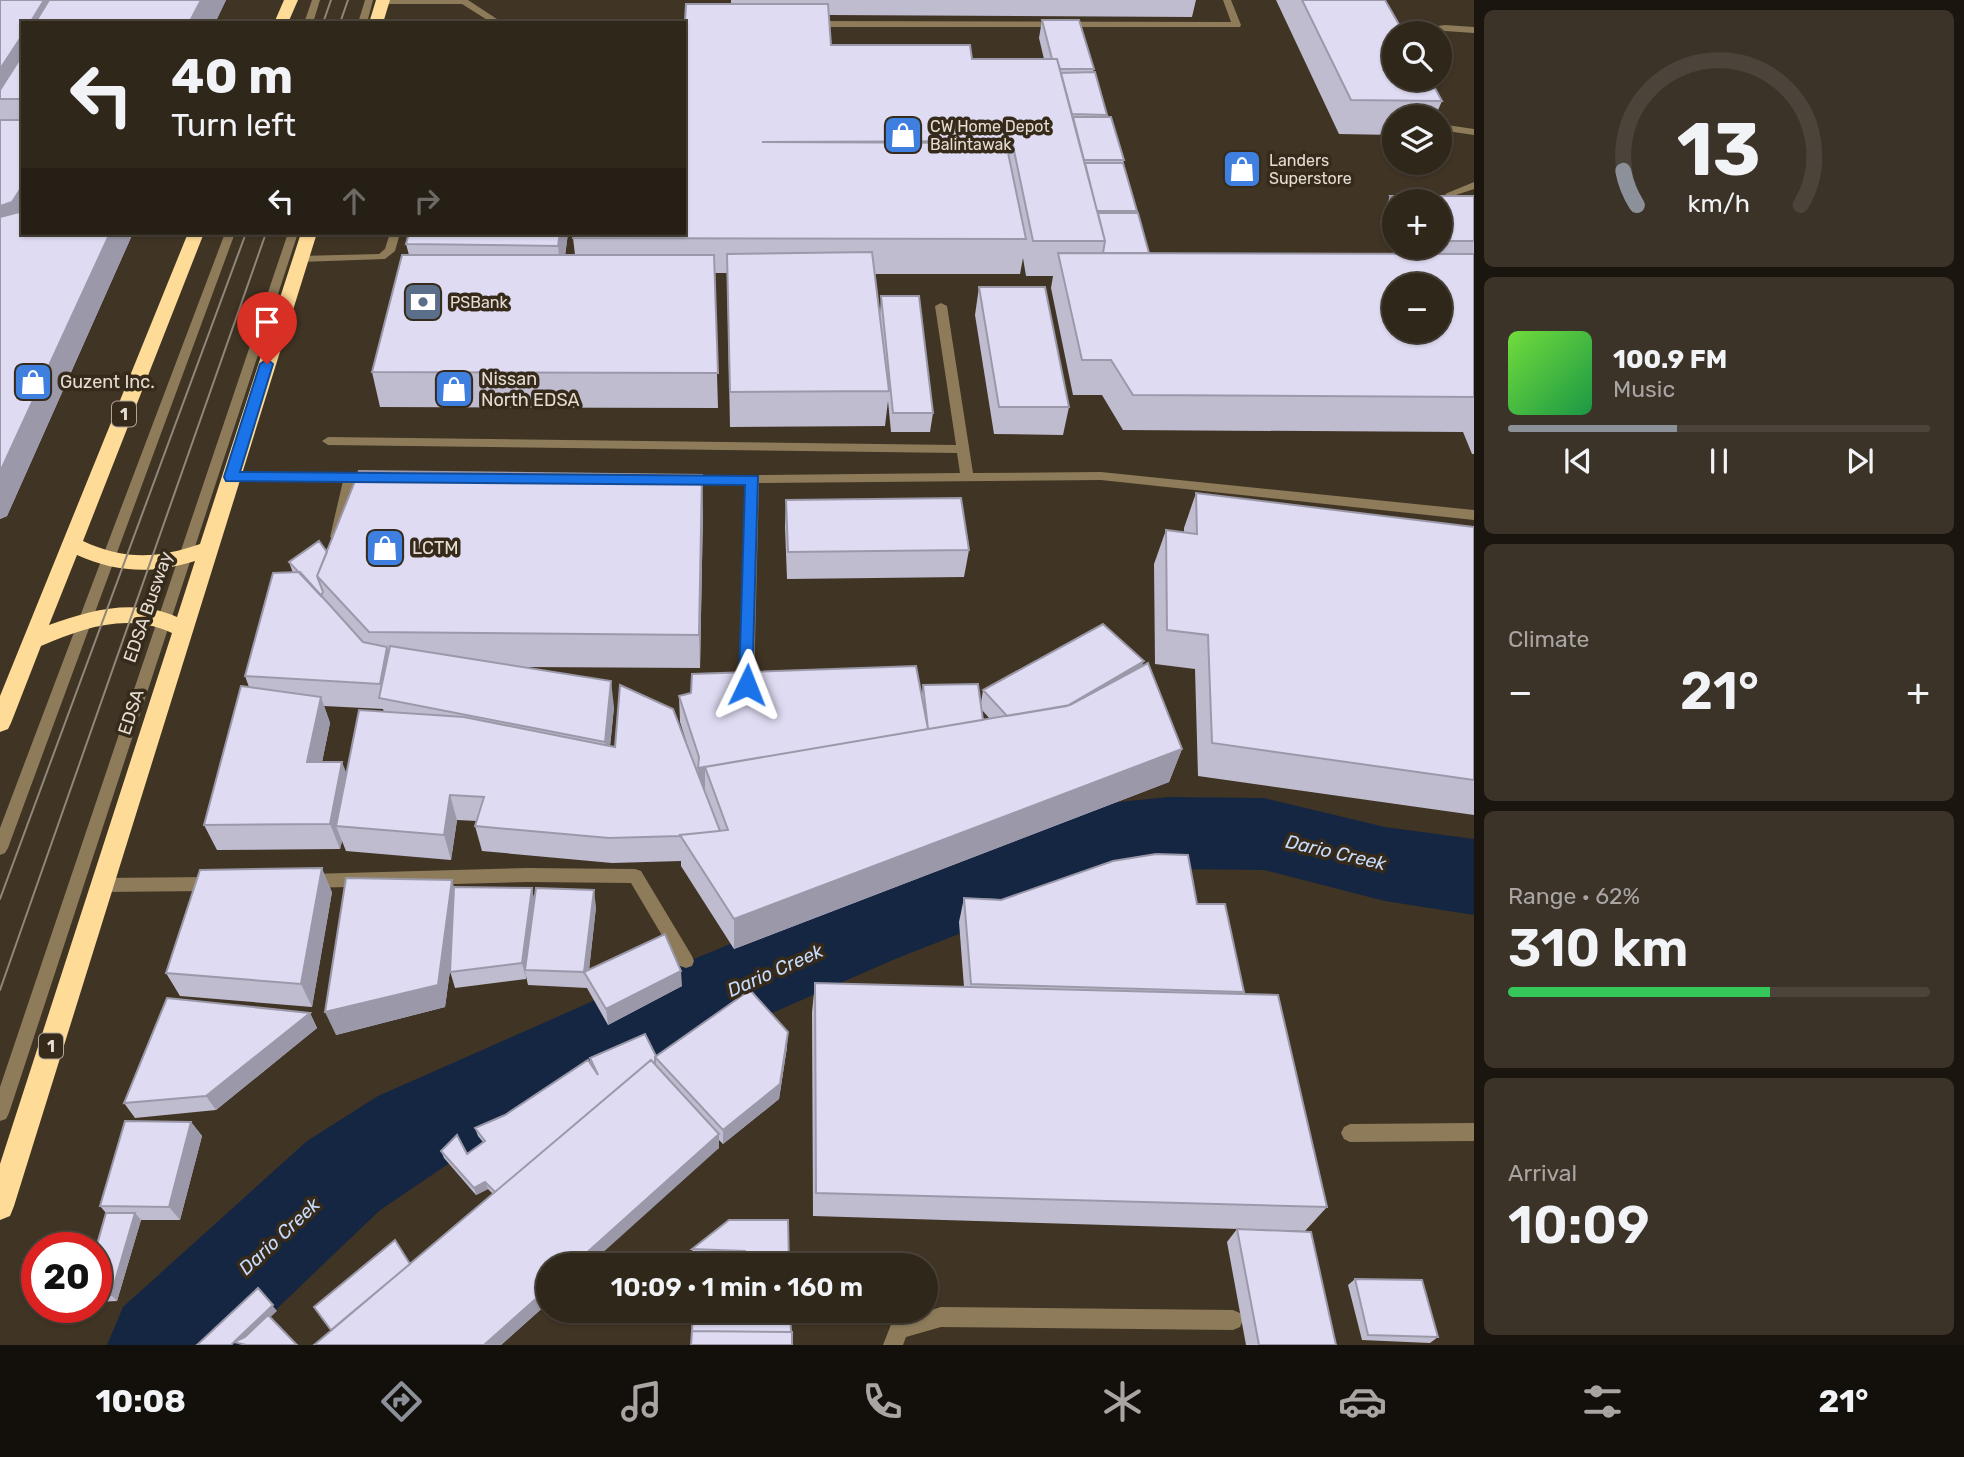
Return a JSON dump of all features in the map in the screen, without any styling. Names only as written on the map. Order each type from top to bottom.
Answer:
[{"type":"highway","points":[[282,21],[291,0]]},
{"type":"highway","points":[[376,21],[378,0]]},
{"type":"highway","name":"1","points":[[0,723],[195,235]]},
{"type":"highway","name":"EDSA","points":[[0,1206],[102,885],[174,624],[208,549],[308,235]]},
{"type":"highway","points":[[72,544],[108,561],[137,566],[186,558],[208,549]]},
{"type":"highway","points":[[34,640],[87,618],[128,612],[174,624]]},
{"type":"lane","points":[[309,21],[316,0]]},
{"type":"lane","points":[[363,21],[378,0],[464,0],[496,21]]},
{"type":"lane","points":[[799,24],[1237,25],[1227,0]]},
{"type":"lane","points":[[1452,28],[1474,30]]},
{"type":"lane","points":[[1452,129],[1474,132]]},
{"type":"lane","points":[[1452,193],[1474,185]]},
{"type":"lane","points":[[0,848],[229,235]]},
{"type":"lane","name":"EDSA Busway","points":[[0,1114],[174,624],[186,558],[292,235]]},
{"type":"lane","points":[[300,259],[381,257],[390,251],[394,235]]},
{"type":"lane","points":[[941,306],[967,476]]},
{"type":"lane","points":[[328,441],[963,449]]},
{"type":"lane","points":[[669,479],[1101,476],[1474,515]]},
{"type":"lane","points":[[231,477],[392,477]]},
{"type":"lane","points":[[331,556],[350,477]]},
{"type":"lane","points":[[747,685],[753,480]]},
{"type":"lane","points":[[292,882],[528,875],[635,876],[686,961]]},
{"type":"lane","points":[[102,885],[223,884]]},
{"type":"lane","points":[[1350,1133],[1474,1132]]},
{"type":"lane","points":[[893,1345],[899,1329],[941,1317],[1233,1320]]},
{"type":"building","points":[[0,0],[44,0],[31,21],[21,21],[21,37],[0,69]]},
{"type":"building","points":[[49,0],[201,0],[190,21],[36,21]]},
{"type":"building","points":[[1302,0],[1385,0],[1397,21],[1382,21],[1382,91],[1437,91],[1442,101],[1351,100]]},
{"type":"building","name":"CW Home Depot Balintawak","points":[[686,4],[828,4],[831,45],[970,45],[972,59],[1057,59],[1105,241],[1033,241],[1012,141],[762,142],[1006,143],[1026,239],[573,238],[574,235],[686,235]]},
{"type":"building","points":[[1042,20],[1079,20],[1094,69],[1060,69],[1057,59],[1052,59]]},
{"type":"building","points":[[21,57],[21,99],[0,99],[0,90]]},
{"type":"building","points":[[1095,72],[1107,115],[1072,114],[1061,73]]},
{"type":"building","points":[[1073,117],[1111,117],[1124,160],[1084,160]]},
{"type":"building","points":[[0,120],[21,120],[21,188],[12,202],[0,206]]},
{"type":"building","points":[[1085,163],[1123,163],[1137,211],[1097,211]]},
{"type":"building","points":[[1452,196],[1474,196],[1474,241],[1452,241]]},
{"type":"building","name":"Guzent Inc.","points":[[21,212],[21,235],[109,235],[0,472],[0,217]]},
{"type":"building","points":[[1098,213],[1138,213],[1149,253],[1103,253],[1105,241]]},
{"type":"building","points":[[408,235],[560,235],[558,246],[406,244]]},
{"type":"building","points":[[872,252],[889,391],[730,392],[727,254]]},
{"type":"building","points":[[1058,253],[1382,254],[1382,259],[1452,259],[1452,254],[1474,254],[1474,397],[1133,395],[1111,360],[1082,360]]},
{"type":"building","points":[[402,255],[714,255],[718,373],[372,372]]},
{"type":"building","points":[[979,287],[1045,287],[1069,407],[999,407]]},
{"type":"building","points":[[881,296],[919,296],[933,413],[893,413]]},
{"type":"building","points":[[359,471],[702,475],[699,635],[369,632],[317,576]]},
{"type":"building","points":[[1196,493],[1474,527],[1474,780],[1212,743],[1208,635],[1167,630],[1166,530],[1197,534]]},
{"type":"building","points":[[961,498],[969,550],[788,552],[786,500]]},
{"type":"building","points":[[319,541],[327,552],[317,576],[323,592],[321,596],[289,562]]},
{"type":"building","points":[[300,572],[363,642],[387,647],[380,684],[245,676],[273,573]]},
{"type":"building","points":[[1103,624],[1144,661],[1067,706],[1007,716],[983,690]]},
{"type":"building","points":[[390,646],[611,681],[605,742],[379,698]]},
{"type":"building","points":[[1148,663],[1182,749],[734,919],[680,835],[728,830],[705,767],[1070,705]]},
{"type":"building","points":[[916,666],[928,729],[698,768],[699,757],[679,696],[691,693],[692,674]]},
{"type":"building","points":[[978,684],[983,720],[928,729],[923,685]]},
{"type":"building","points":[[620,685],[673,709],[720,831],[680,836],[609,838],[475,826],[484,797],[450,795],[444,835],[336,826],[359,710],[464,717],[615,747]]},
{"type":"building","points":[[241,686],[321,697],[307,762],[342,762],[330,824],[204,825]]},
{"type":"building","points":[[1156,854],[1188,855],[1197,904],[1225,904],[1244,992],[971,984],[964,898],[1001,900],[1113,861]]},
{"type":"building","points":[[322,868],[301,984],[166,973],[200,870]]},
{"type":"building","points":[[346,878],[452,880],[438,985],[325,1012]]},
{"type":"building","points":[[454,887],[532,888],[522,963],[450,972]]},
{"type":"building","points":[[536,888],[594,890],[584,972],[525,970]]},
{"type":"building","points":[[665,934],[681,971],[606,1009],[584,972]]},
{"type":"building","points":[[815,983],[1278,995],[1327,1207],[816,1193]]},
{"type":"building","points":[[750,990],[788,1032],[780,1084],[723,1130],[655,1057]]},
{"type":"building","points":[[167,998],[310,1013],[206,1096],[124,1103]]},
{"type":"building","points":[[645,1034],[656,1056],[655,1064],[651,1060],[495,1192],[485,1182],[474,1188],[441,1151],[457,1135],[467,1154],[485,1141],[475,1128],[505,1115],[588,1060],[598,1075],[590,1058]]},
{"type":"building","points":[[651,1060],[719,1134],[586,1253],[536,1253],[536,1299],[484,1345],[314,1345]]},
{"type":"building","points":[[125,1121],[191,1122],[169,1207],[100,1206]]},
{"type":"building","points":[[106,1213],[135,1213],[112,1292],[112,1232],[101,1232]]},
{"type":"building","points":[[729,1220],[788,1220],[789,1253],[692,1249]]},
{"type":"building","points":[[1237,1229],[1311,1232],[1336,1345],[1259,1345]]},
{"type":"building","points":[[395,1240],[410,1264],[331,1330],[314,1307]]},
{"type":"building","points":[[1355,1279],[1422,1280],[1438,1337],[1368,1335]]},
{"type":"building","points":[[258,1288],[273,1305],[231,1345],[197,1345]]},
{"type":"building","points":[[268,1315],[297,1345],[246,1345],[234,1342],[245,1337]]},
{"type":"building","points":[[692,1323],[791,1323],[791,1332],[692,1331]]},
{"type":"building","points":[[692,1331],[792,1332],[792,1345],[691,1345]]},
{"type":"waterway","name":"Dario Creek","points":[[161,1345],[343,1176],[413,1130],[651,1021],[863,931],[1044,862],[1118,838],[1169,833],[1264,834],[1385,864],[1474,877]]},
{"type":"tram line","points":[[324,21],[331,0]]},
{"type":"tram line","points":[[341,21],[348,0]]},
{"type":"tram line","points":[[0,899],[245,235]]},
{"type":"tram line","points":[[0,990],[265,235]]},
{"type":"place","name":"CW Home Depot Balintawak","points":[[903,135]]},
{"type":"place","name":"Landers Superstore","points":[[1242,169]]},
{"type":"place","name":"PSBank","points":[[423,302]]},
{"type":"place","name":"Guzent Inc.","points":[[33,382]]},
{"type":"place","name":"Nissan North EDSA","points":[[454,389]]},
{"type":"place","name":"LCTM","points":[[385,548]]},
{"type":"route","points":[[267,364],[231,477],[753,480],[747,685]]}]
